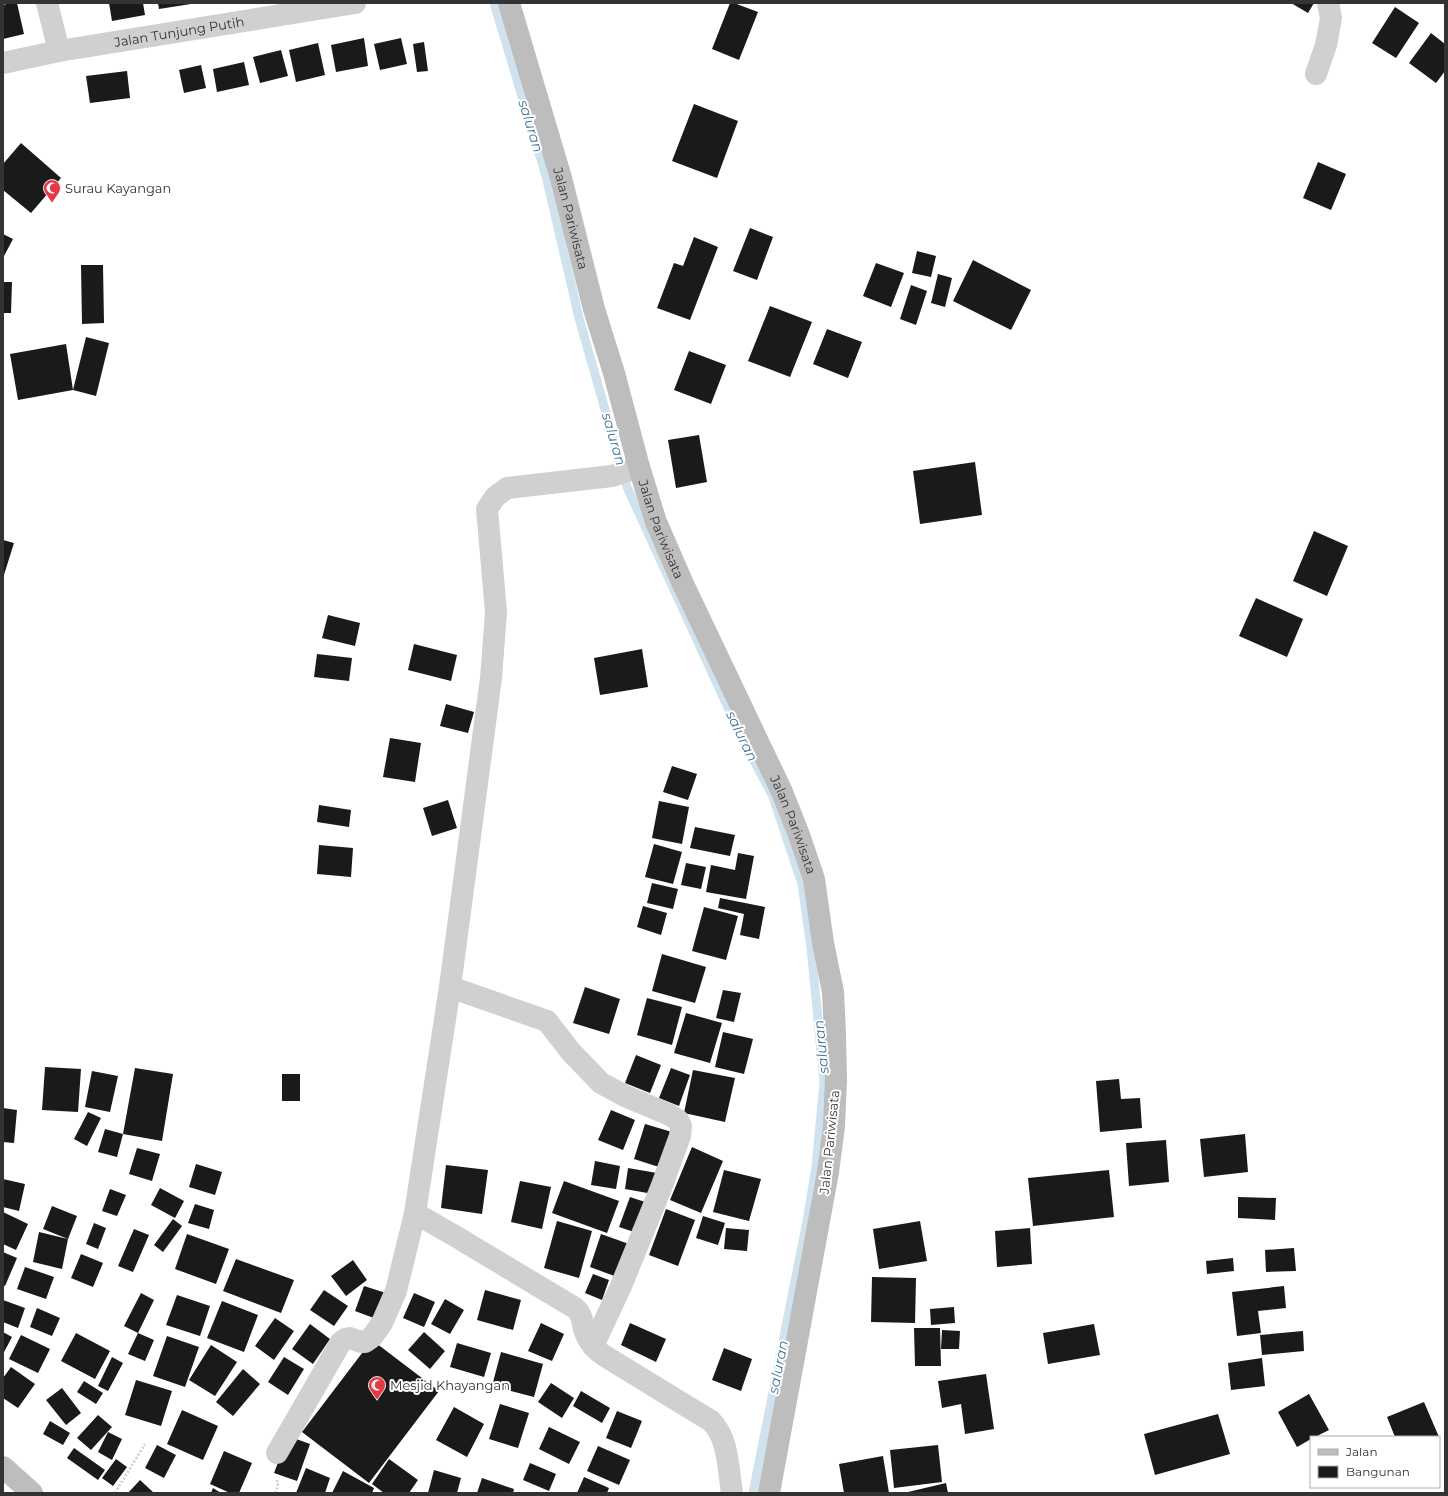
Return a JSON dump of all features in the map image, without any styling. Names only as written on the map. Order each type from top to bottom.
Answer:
[{"type":"street","points":[[47,3],[59,51]]},
{"type":"street","name":"Jalan Tunjung Putih","points":[[3,63],[59,51],[355,3]]},
{"type":"street","name":"Jalan Pariwisata","points":[[509,3],[561,178],[592,302],[614,373],[627,471],[656,522],[782,792],[814,879],[823,943],[833,992],[836,1080],[834,1126],[828,1172],[769,1493]]},
{"type":"street","points":[[1316,74],[1326,45],[1331,18],[1328,3]]},
{"type":"street","points":[[277,1453],[341,1342],[350,1338],[365,1342],[372,1337],[382,1323],[396,1292],[415,1213],[450,987],[490,678],[496,612],[487,509],[495,497],[507,488],[627,471]]},
{"type":"street","points":[[450,987],[547,1021],[571,1052],[601,1083],[625,1096],[668,1114],[678,1120],[680,1126],[680,1136],[661,1188],[621,1286],[593,1346]]},
{"type":"street","points":[[415,1213],[575,1308],[581,1315],[587,1336],[593,1346],[605,1356],[706,1417],[720,1432],[724,1445],[732,1493]]},
{"type":"street","points":[[3,1468],[32,1493]]},
{"type":"path","points":[[115,1493],[145,1444]]},
{"type":"building","points":[[17,3],[24,34],[3,39],[3,5]]},
{"type":"building","points":[[109,3],[143,3],[145,15],[112,21]]},
{"type":"building","points":[[158,3],[191,3],[191,4],[159,9]]},
{"type":"building","points":[[730,3],[734,3],[758,12],[739,60],[712,49]]},
{"type":"building","points":[[1291,3],[1314,3],[1308,13]]},
{"type":"building","points":[[1395,7],[1419,23],[1396,58],[1372,43]]},
{"type":"building","points":[[1431,33],[1445,44],[1445,71],[1436,83],[1409,63]]},
{"type":"building","points":[[364,38],[368,66],[336,72],[331,45]]},
{"type":"building","points":[[401,38],[407,64],[380,70],[374,44]]},
{"type":"building","points":[[424,42],[428,71],[417,72],[413,44]]},
{"type":"building","points":[[318,43],[325,75],[296,82],[289,50]]},
{"type":"building","points":[[281,50],[288,76],[260,83],[253,57]]},
{"type":"building","points":[[244,62],[249,85],[217,92],[213,69]]},
{"type":"building","points":[[201,65],[206,88],[184,93],[179,70]]},
{"type":"building","points":[[127,71],[130,98],[90,103],[86,76]]},
{"type":"building","points":[[694,104],[738,121],[717,178],[672,161]]},
{"type":"building","points":[[21,143],[61,178],[31,213],[3,190],[3,164]]},
{"type":"building","points":[[1318,162],[1346,174],[1331,210],[1303,198]]},
{"type":"building","points":[[750,228],[773,237],[757,280],[733,271]]},
{"type":"building","points":[[3,234],[13,239],[3,258]]},
{"type":"building","points":[[694,237],[718,247],[690,320],[657,308],[674,263],[683,266]]},
{"type":"building","points":[[917,251],[936,256],[931,277],[912,273]]},
{"type":"building","points":[[973,260],[1031,290],[1011,330],[953,301]]},
{"type":"building","points":[[876,263],[904,273],[891,307],[863,296]]},
{"type":"building","points":[[81,265],[103,265],[104,323],[82,324]]},
{"type":"building","points":[[938,274],[952,278],[945,307],[931,303]]},
{"type":"building","points":[[3,282],[12,282],[11,313],[3,313]]},
{"type":"building","points":[[911,285],[927,291],[916,325],[900,319]]},
{"type":"building","points":[[770,306],[812,322],[790,377],[748,361]]},
{"type":"building","points":[[827,329],[862,342],[848,378],[813,364]]},
{"type":"building","points":[[86,337],[109,343],[96,396],[73,390]]},
{"type":"building","points":[[66,344],[73,390],[18,400],[10,354]]},
{"type":"building","points":[[689,351],[726,365],[711,404],[674,390]]},
{"type":"building","points":[[699,435],[707,482],[676,488],[668,440]]},
{"type":"building","points":[[975,462],[982,515],[920,524],[913,471]]},
{"type":"building","points":[[1314,531],[1348,546],[1327,596],[1293,581]]},
{"type":"building","points":[[3,540],[14,543],[3,578]]},
{"type":"building","points":[[1256,598],[1303,619],[1287,657],[1239,636]]},
{"type":"building","points":[[328,615],[360,623],[355,646],[322,638]]},
{"type":"building","points":[[414,644],[457,655],[451,681],[408,670]]},
{"type":"building","points":[[642,649],[648,687],[600,695],[594,658]]},
{"type":"building","points":[[317,654],[352,658],[349,681],[314,677]]},
{"type":"building","points":[[446,704],[474,712],[468,733],[440,726]]},
{"type":"building","points":[[390,738],[421,743],[415,782],[383,777]]},
{"type":"building","points":[[672,766],[697,774],[688,800],[663,792]]},
{"type":"building","points":[[448,800],[457,828],[432,836],[423,808]]},
{"type":"building","points":[[659,801],[689,807],[682,844],[652,838]]},
{"type":"building","points":[[319,805],[351,810],[349,827],[317,822]]},
{"type":"building","points":[[695,827],[735,835],[730,856],[690,848]]},
{"type":"building","points":[[654,844],[682,852],[673,884],[645,877]]},
{"type":"building","points":[[319,845],[353,848],[351,877],[317,874]]},
{"type":"building","points":[[738,853],[754,856],[746,899],[706,892],[711,865],[735,870]]},
{"type":"building","points":[[686,863],[706,867],[701,889],[681,885]]},
{"type":"building","points":[[652,883],[678,889],[673,909],[647,903]]},
{"type":"building","points":[[720,898],[765,907],[759,939],[740,935],[744,914],[718,908]]},
{"type":"building","points":[[643,906],[667,913],[661,935],[637,927]]},
{"type":"building","points":[[704,907],[738,916],[726,960],[692,951]]},
{"type":"building","points":[[662,954],[706,967],[695,1003],[652,991]]},
{"type":"building","points":[[585,987],[620,999],[609,1034],[573,1023]]},
{"type":"building","points":[[723,990],[741,993],[734,1022],[716,1018]]},
{"type":"building","points":[[647,998],[682,1007],[672,1045],[637,1035]]},
{"type":"building","points":[[686,1013],[722,1023],[710,1063],[674,1053]]},
{"type":"building","points":[[723,1032],[753,1039],[744,1074],[715,1067]]},
{"type":"building","points":[[636,1055],[661,1065],[650,1093],[625,1083]]},
{"type":"building","points":[[45,1067],[81,1069],[78,1112],[42,1110]]},
{"type":"building","points":[[135,1068],[173,1074],[162,1141],[123,1134]]},
{"type":"building","points":[[671,1068],[690,1075],[679,1106],[659,1098]]},
{"type":"building","points":[[693,1070],[735,1078],[725,1122],[684,1113]]},
{"type":"building","points":[[92,1071],[118,1076],[110,1112],[85,1107]]},
{"type":"building","points":[[282,1074],[300,1074],[300,1101],[282,1101]]},
{"type":"building","points":[[1119,1079],[1121,1099],[1140,1098],[1142,1128],[1100,1132],[1096,1081]]},
{"type":"building","points":[[3,1108],[17,1110],[14,1143],[3,1142]]},
{"type":"building","points":[[611,1110],[635,1120],[623,1150],[598,1140]]},
{"type":"building","points":[[88,1112],[101,1118],[87,1146],[74,1139]]},
{"type":"building","points":[[645,1124],[672,1132],[662,1168],[634,1159]]},
{"type":"building","points":[[105,1129],[123,1134],[117,1157],[98,1152]]},
{"type":"building","points":[[1245,1134],[1248,1172],[1204,1177],[1200,1139]]},
{"type":"building","points":[[1166,1140],[1169,1182],[1129,1186],[1126,1143]]},
{"type":"building","points":[[692,1147],[723,1161],[701,1213],[670,1200]]},
{"type":"building","points":[[137,1148],[160,1154],[152,1181],[129,1174]]},
{"type":"building","points":[[595,1161],[620,1166],[616,1189],[591,1185]]},
{"type":"building","points":[[196,1164],[222,1172],[215,1195],[189,1187]]},
{"type":"building","points":[[446,1165],[488,1170],[482,1214],[441,1208]]},
{"type":"building","points":[[628,1168],[657,1173],[653,1194],[625,1189]]},
{"type":"building","points":[[724,1170],[761,1179],[749,1221],[713,1212]]},
{"type":"building","points":[[1109,1170],[1114,1217],[1033,1226],[1028,1178]]},
{"type":"building","points":[[3,1179],[25,1184],[19,1211],[3,1207]]},
{"type":"building","points":[[520,1181],[551,1187],[542,1229],[511,1222]]},
{"type":"building","points":[[564,1181],[619,1201],[607,1233],[552,1213]]},
{"type":"building","points":[[160,1188],[184,1201],[175,1218],[151,1205]]},
{"type":"building","points":[[110,1189],[126,1195],[117,1216],[102,1211]]},
{"type":"building","points":[[630,1197],[648,1203],[637,1233],[619,1227]]},
{"type":"building","points":[[1238,1197],[1276,1198],[1275,1220],[1238,1218]]},
{"type":"building","points":[[195,1204],[214,1210],[209,1229],[188,1223]]},
{"type":"building","points":[[52,1206],[77,1216],[68,1239],[43,1229]]},
{"type":"building","points":[[666,1209],[695,1220],[678,1266],[649,1255]]},
{"type":"building","points":[[3,1212],[28,1224],[16,1250],[3,1244]]},
{"type":"building","points":[[703,1216],[725,1223],[718,1245],[696,1238]]},
{"type":"building","points":[[173,1219],[182,1226],[163,1252],[154,1245]]},
{"type":"building","points":[[557,1221],[592,1231],[579,1278],[544,1268]]},
{"type":"building","points":[[920,1221],[927,1261],[879,1269],[873,1229]]},
{"type":"building","points":[[94,1223],[106,1228],[98,1249],[86,1244]]},
{"type":"building","points":[[726,1228],[749,1230],[747,1251],[724,1249]]},
{"type":"building","points":[[1030,1228],[1032,1264],[997,1267],[995,1231]]},
{"type":"building","points":[[134,1229],[149,1235],[133,1272],[118,1266]]},
{"type":"building","points":[[39,1232],[68,1239],[62,1269],[33,1262]]},
{"type":"building","points":[[187,1234],[229,1249],[216,1284],[175,1269]]},
{"type":"building","points":[[601,1234],[629,1244],[617,1277],[590,1267]]},
{"type":"building","points":[[1294,1248],[1296,1271],[1266,1272],[1265,1250]]},
{"type":"building","points":[[3,1252],[17,1258],[5,1286],[3,1285]]},
{"type":"building","points":[[81,1254],[103,1263],[93,1287],[71,1278]]},
{"type":"building","points":[[1233,1258],[1234,1271],[1207,1274],[1206,1261]]},
{"type":"building","points":[[236,1259],[294,1280],[281,1313],[223,1291]]},
{"type":"building","points":[[353,1260],[367,1280],[346,1296],[331,1276]]},
{"type":"building","points":[[25,1267],[54,1277],[46,1299],[17,1289]]},
{"type":"building","points":[[593,1274],[609,1280],[602,1300],[585,1293]]},
{"type":"building","points":[[872,1277],[916,1278],[915,1323],[871,1322]]},
{"type":"building","points":[[364,1286],[389,1294],[379,1320],[355,1311]]},
{"type":"building","points":[[1284,1286],[1286,1308],[1258,1311],[1261,1333],[1237,1336],[1232,1292]]},
{"type":"building","points":[[324,1290],[348,1306],[334,1326],[310,1310]]},
{"type":"building","points":[[485,1290],[521,1300],[513,1330],[477,1320]]},
{"type":"building","points":[[141,1293],[154,1300],[138,1333],[124,1326]]},
{"type":"building","points":[[414,1293],[435,1302],[424,1327],[403,1318]]},
{"type":"building","points":[[177,1295],[210,1306],[200,1336],[166,1325]]},
{"type":"building","points":[[445,1299],[464,1310],[450,1334],[431,1324]]},
{"type":"building","points":[[3,1300],[25,1308],[18,1328],[3,1322]]},
{"type":"building","points":[[222,1301],[258,1315],[244,1352],[207,1338]]},
{"type":"building","points":[[954,1307],[955,1323],[931,1325],[930,1309]]},
{"type":"building","points":[[37,1308],[60,1318],[52,1336],[30,1327]]},
{"type":"building","points":[[275,1318],[294,1331],[274,1360],[255,1346]]},
{"type":"building","points":[[541,1323],[564,1334],[552,1361],[528,1351]]},
{"type":"building","points":[[630,1323],[666,1339],[656,1362],[621,1345]]},
{"type":"building","points":[[310,1324],[330,1339],[313,1364],[292,1349]]},
{"type":"building","points":[[1094,1324],[1100,1355],[1048,1364],[1043,1333]]},
{"type":"building","points":[[914,1328],[940,1328],[941,1366],[915,1366]]},
{"type":"building","points":[[942,1330],[960,1331],[959,1349],[941,1349]]},
{"type":"building","points":[[1303,1331],[1304,1351],[1262,1355],[1260,1335]]},
{"type":"building","points":[[3,1332],[12,1337],[3,1354]]},
{"type":"building","points":[[424,1332],[445,1351],[430,1369],[408,1350]]},
{"type":"building","points":[[76,1333],[110,1351],[95,1379],[61,1361]]},
{"type":"building","points":[[138,1333],[154,1340],[145,1361],[128,1354]]},
{"type":"building","points":[[21,1335],[50,1349],[38,1373],[9,1359]]},
{"type":"building","points":[[167,1336],[199,1347],[185,1387],[153,1376]]},
{"type":"building","points":[[372,1340],[439,1391],[369,1483],[302,1432]]},
{"type":"building","points":[[457,1343],[491,1353],[484,1377],[450,1367]]},
{"type":"building","points":[[211,1345],[237,1362],[215,1396],[189,1380]]},
{"type":"building","points":[[724,1348],[752,1359],[741,1391],[712,1380]]},
{"type":"building","points":[[501,1352],[543,1364],[534,1397],[492,1386]]},
{"type":"building","points":[[112,1357],[123,1363],[108,1391],[98,1386]]},
{"type":"building","points":[[284,1357],[304,1369],[288,1395],[268,1382]]},
{"type":"building","points":[[1262,1358],[1265,1386],[1231,1390],[1228,1363]]},
{"type":"building","points":[[11,1367],[35,1384],[18,1408],[3,1398],[3,1378]]},
{"type":"building","points":[[243,1369],[260,1384],[233,1416],[216,1402]]},
{"type":"building","points":[[986,1374],[994,1429],[965,1434],[961,1404],[942,1408],[938,1381]]},
{"type":"building","points":[[136,1380],[172,1391],[161,1426],[125,1415]]},
{"type":"building","points":[[84,1381],[103,1393],[96,1404],[77,1392]]},
{"type":"building","points":[[551,1383],[574,1398],[562,1418],[538,1402]]},
{"type":"building","points":[[62,1388],[81,1413],[66,1425],[46,1400]]},
{"type":"building","points":[[581,1391],[610,1408],[602,1423],[573,1406]]},
{"type":"building","points":[[1309,1394],[1329,1430],[1317,1436],[1310,1436],[1310,1440],[1297,1447],[1278,1412]]},
{"type":"building","points":[[1424,1402],[1439,1436],[1395,1436],[1387,1417]]},
{"type":"building","points":[[500,1404],[529,1413],[518,1448],[489,1439]]},
{"type":"building","points":[[454,1407],[484,1424],[467,1457],[436,1440]]},
{"type":"building","points":[[182,1410],[218,1426],[203,1460],[167,1444]]},
{"type":"building","points":[[617,1411],[642,1421],[631,1448],[606,1438]]},
{"type":"building","points":[[1218,1414],[1230,1454],[1155,1475],[1144,1434]]},
{"type":"building","points":[[98,1415],[112,1427],[91,1450],[77,1438]]},
{"type":"building","points":[[50,1421],[70,1433],[63,1445],[43,1434]]},
{"type":"building","points":[[549,1427],[580,1442],[569,1464],[539,1449]]},
{"type":"building","points":[[108,1432],[122,1439],[112,1460],[98,1452]]},
{"type":"building","points":[[288,1436],[310,1444],[297,1481],[274,1473]]},
{"type":"building","points":[[157,1445],[176,1455],[164,1478],[145,1468]]},
{"type":"building","points":[[938,1445],[942,1482],[894,1488],[890,1450]]},
{"type":"building","points":[[598,1446],[630,1460],[619,1485],[587,1471]]},
{"type":"building","points":[[74,1448],[105,1470],[98,1480],[67,1458]]},
{"type":"building","points":[[224,1451],[252,1463],[239,1493],[230,1493],[210,1484]]},
{"type":"building","points":[[883,1456],[889,1493],[844,1493],[839,1464]]},
{"type":"building","points":[[116,1459],[127,1467],[113,1486],[102,1478]]},
{"type":"building","points":[[389,1459],[418,1480],[409,1493],[384,1493],[372,1484]]},
{"type":"building","points":[[530,1463],[556,1474],[549,1491],[523,1480]]},
{"type":"building","points":[[306,1468],[330,1478],[325,1493],[296,1493]]},
{"type":"building","points":[[434,1470],[461,1478],[457,1493],[428,1493]]},
{"type":"building","points":[[343,1471],[374,1488],[372,1493],[332,1493]]},
{"type":"building","points":[[584,1477],[609,1488],[607,1493],[577,1493]]},
{"type":"building","points":[[482,1478],[514,1489],[513,1493],[477,1493]]},
{"type":"building","points":[[140,1480],[154,1493],[128,1493]]},
{"type":"building","points":[[946,1483],[948,1493],[908,1493],[908,1492]]},
{"type":"building","points":[[213,1488],[221,1493],[211,1493]]},
{"type":"waterway","name":"saluran","points":[[494,3],[546,176],[579,318],[627,487],[740,734],[773,797],[802,884],[811,947],[824,1082],[816,1167],[807,1221],[753,1493]]},
{"type":"place","name":"Surau Kayangan","points":[[52,203]]},
{"type":"place","name":"Mesjid Khayangan","points":[[377,1400]]}]
